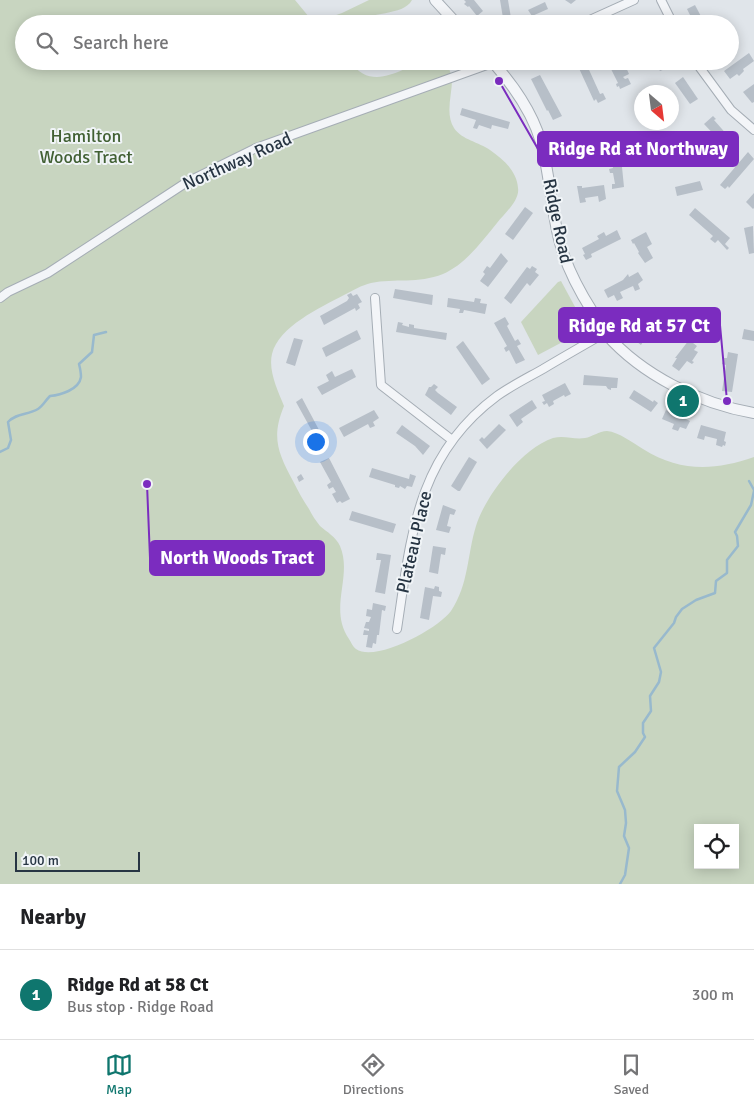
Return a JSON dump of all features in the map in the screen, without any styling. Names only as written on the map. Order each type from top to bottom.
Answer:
[{"type":"street","points":[[435,0],[449,15]]},
{"type":"street","points":[[601,15],[634,0]]},
{"type":"street","points":[[661,0],[668,15]]},
{"type":"street","name":"Northway Road","points":[[0,298],[8,292],[48,273],[176,189],[225,162],[256,148],[473,70]]},
{"type":"street","name":"Ridge Road","points":[[501,70],[514,87],[537,130],[544,155],[556,227],[564,259],[574,282],[605,333],[644,369],[702,400],[754,412]]},
{"type":"street","points":[[702,70],[731,110],[754,130]]},
{"type":"street","points":[[375,298],[381,385],[452,440]]},
{"type":"street","name":"Plateau Place","points":[[396,629],[418,510],[429,479],[452,440],[476,414],[504,391],[605,333]]},
{"type":"green space","name":"Hamilton Woods Tract","points":[[0,0],[295,0],[307,15],[15,15],[15,70],[358,70],[370,76],[381,77],[403,70],[450,70],[452,80],[449,111],[454,128],[461,135],[486,147],[500,157],[515,176],[518,193],[508,211],[473,252],[451,270],[425,279],[380,282],[357,288],[292,326],[276,344],[272,354],[272,374],[284,406],[277,436],[280,453],[295,485],[313,516],[340,546],[344,569],[340,604],[341,616],[343,628],[356,649],[365,652],[378,651],[407,642],[434,626],[451,611],[461,590],[476,526],[487,501],[517,462],[541,443],[553,438],[581,438],[607,431],[626,438],[657,457],[684,465],[711,467],[754,457],[754,884],[0,884]]},
{"type":"green space","points":[[369,0],[412,0],[401,9],[377,15],[336,15]]},
{"type":"green space","points":[[561,281],[587,329],[538,355],[521,322]]},
{"type":"building","points":[[464,0],[474,0],[483,11],[476,15],[469,6],[464,4],[466,2]]},
{"type":"building","points":[[500,0],[508,0],[510,15],[502,15]]},
{"type":"building","points":[[565,0],[576,0],[571,4]]},
{"type":"building","points":[[545,2],[548,9],[534,15],[531,15],[528,10]]},
{"type":"building","points":[[695,5],[700,15],[690,15],[687,9]]},
{"type":"building","points":[[749,53],[754,61],[743,69],[744,71],[739,76],[737,74],[730,79],[724,71],[739,70],[739,60]]},
{"type":"building","points":[[580,70],[589,70],[600,94],[603,93],[606,99],[598,103],[596,99],[594,101]]},
{"type":"building","points":[[612,70],[627,70],[629,74],[623,77],[625,79],[628,78],[631,84],[620,89],[616,84],[618,83]]},
{"type":"building","points":[[540,75],[562,116],[553,120],[531,79]]},
{"type":"building","points":[[683,77],[698,99],[690,104],[679,89],[679,85],[675,83]]},
{"type":"building","points":[[754,84],[754,102],[752,103],[743,92]]},
{"type":"building","points":[[462,108],[510,122],[508,129],[492,125],[491,129],[479,125],[477,129],[473,128],[476,120],[460,115]]},
{"type":"building","points":[[713,116],[716,119],[714,120],[729,137],[726,140],[729,143],[723,148],[717,142],[719,140],[704,124]]},
{"type":"building","points":[[618,137],[620,150],[624,149],[625,156],[621,157],[624,187],[612,189],[612,184],[615,184],[613,173],[610,173],[609,169],[613,168],[611,158],[608,158],[608,154],[610,154],[609,143],[614,142],[613,138]]},
{"type":"building","points":[[748,152],[754,159],[729,188],[728,186],[725,189],[720,185]]},
{"type":"building","points":[[700,181],[703,190],[677,196],[675,187]]},
{"type":"building","points":[[604,185],[606,199],[599,202],[598,196],[585,198],[586,202],[580,203],[577,186],[582,186],[582,188]]},
{"type":"building","points":[[754,193],[754,208],[753,209],[746,202]]},
{"type":"building","points":[[525,207],[533,213],[513,240],[505,234]]},
{"type":"building","points":[[695,208],[730,238],[725,244],[729,248],[727,250],[718,240],[715,243],[710,239],[713,236],[689,215]]},
{"type":"building","points":[[753,226],[754,253],[749,254],[744,228]]},
{"type":"building","points":[[617,230],[621,239],[591,254],[592,257],[586,260],[582,248],[599,239],[597,236],[604,232],[606,236]]},
{"type":"building","points":[[646,232],[652,244],[647,247],[653,258],[645,263],[631,240]]},
{"type":"building","points":[[501,253],[508,261],[488,287],[480,281],[485,274],[483,272],[487,266],[490,268]]},
{"type":"building","points":[[532,266],[537,269],[535,272],[539,275],[530,286],[527,283],[511,304],[504,298],[527,267],[530,269]]},
{"type":"building","points":[[638,272],[643,280],[638,284],[640,289],[635,291],[633,286],[620,292],[623,298],[617,301],[614,295],[608,298],[604,290],[623,280],[628,274],[629,277]]},
{"type":"building","points":[[395,289],[433,295],[432,305],[393,298]]},
{"type":"building","points":[[351,293],[353,296],[357,294],[362,302],[358,304],[360,308],[356,311],[355,308],[324,325],[320,316],[347,301],[349,298],[347,295]]},
{"type":"building","points":[[448,298],[474,302],[475,298],[481,299],[480,303],[487,304],[485,314],[464,310],[463,313],[459,313],[460,309],[447,307]]},
{"type":"building","points":[[670,308],[688,321],[691,317],[698,322],[690,333],[681,327],[672,326],[673,321],[669,322],[663,318]]},
{"type":"building","points":[[505,317],[509,324],[507,326],[515,341],[518,339],[521,344],[517,346],[525,360],[516,364],[509,350],[506,352],[504,348],[507,346],[494,323]]},
{"type":"building","points":[[648,318],[655,323],[641,345],[629,336],[633,331],[637,333]]},
{"type":"building","points":[[398,322],[409,327],[409,324],[414,325],[414,328],[447,333],[446,340],[396,332]]},
{"type":"building","points":[[744,329],[754,331],[754,341],[742,339]]},
{"type":"building","points":[[357,330],[361,339],[326,357],[322,348]]},
{"type":"building","points":[[294,338],[303,340],[295,366],[286,363]]},
{"type":"building","points":[[689,340],[697,346],[694,350],[698,352],[692,364],[687,361],[679,371],[672,366],[677,358],[675,358]]},
{"type":"building","points":[[463,341],[490,379],[482,385],[456,347]]},
{"type":"building","points":[[728,352],[738,354],[732,392],[722,391],[726,365],[722,364],[724,358],[727,358]]},
{"type":"building","points":[[352,369],[356,377],[322,395],[317,387],[329,381],[326,375],[332,371],[335,377]]},
{"type":"building","points":[[584,375],[618,378],[617,388],[611,388],[611,390],[606,386],[583,385]]},
{"type":"building","points":[[565,383],[571,394],[565,397],[564,395],[553,401],[554,404],[549,407],[547,403],[544,405],[542,402],[545,401],[542,395]]},
{"type":"building","points":[[434,384],[438,387],[435,390],[438,393],[457,407],[451,415],[425,395],[429,387]]},
{"type":"building","points":[[634,390],[653,402],[654,400],[658,403],[651,412],[629,398]]},
{"type":"building","points":[[302,398],[326,443],[320,446],[316,439],[312,441],[308,433],[312,431],[296,402]]},
{"type":"building","points":[[532,400],[537,408],[521,419],[523,422],[517,427],[509,415]]},
{"type":"building","points":[[374,410],[379,418],[373,422],[375,426],[370,428],[368,424],[344,437],[339,428]]},
{"type":"building","points":[[666,410],[674,414],[676,411],[690,421],[686,429],[680,427],[678,431],[672,429],[674,424],[662,419]]},
{"type":"building","points":[[499,424],[506,430],[487,449],[479,440],[482,437],[484,439]]},
{"type":"building","points":[[402,425],[430,446],[423,455],[415,446],[396,433]]},
{"type":"building","points":[[701,425],[726,432],[725,446],[716,445],[717,439],[705,436],[704,440],[697,438]]},
{"type":"building","points":[[469,457],[477,462],[460,491],[458,491],[451,486]]},
{"type":"building","points":[[329,458],[350,499],[342,503],[340,501],[337,503],[332,494],[336,492],[333,487],[329,489],[327,485],[331,482],[320,462]]},
{"type":"building","points":[[372,468],[409,479],[410,474],[416,476],[412,487],[407,486],[405,489],[400,486],[399,488],[369,477]]},
{"type":"building","points":[[301,474],[304,479],[299,482],[297,477]]},
{"type":"building","points":[[443,505],[456,510],[454,515],[450,514],[447,526],[451,527],[449,533],[436,530]]},
{"type":"building","points":[[352,511],[396,524],[393,533],[349,520]]},
{"type":"building","points":[[433,546],[446,548],[445,555],[441,554],[438,574],[429,572]]},
{"type":"building","points":[[377,553],[391,555],[385,594],[375,592],[381,560],[376,560]]},
{"type":"building","points":[[435,586],[439,587],[439,591],[442,592],[441,597],[433,596],[429,620],[420,618],[425,587],[434,589]]},
{"type":"building","points":[[373,603],[386,606],[385,611],[382,610],[376,644],[373,643],[372,648],[366,647],[368,635],[363,635],[364,630],[369,631],[369,629],[364,628],[366,622],[369,622],[371,617],[366,616],[367,609],[372,610]]},
{"type":"waterway","points":[[0,452],[8,448],[11,440],[8,422],[15,417],[38,409],[50,396],[64,393],[77,385],[81,377],[79,364],[92,352],[94,335],[106,332]]},
{"type":"waterway","points":[[749,481],[754,490]]},
{"type":"waterway","points":[[620,884],[625,875],[629,848],[624,836],[625,810],[617,791],[619,767],[635,752],[645,737],[643,723],[651,711],[650,696],[659,682],[661,672],[654,648],[674,623],[682,609],[696,600],[715,593],[716,581],[727,573],[727,560],[738,546],[735,532],[751,505],[754,491]]},
{"type":"place","name":"Ridge Rd at Northway","points":[[499,81]]},
{"type":"place","name":"Ridge Rd at 58 Ct","points":[[683,401]]},
{"type":"place","name":"Ridge Rd at 57 Ct","points":[[727,401]]},
{"type":"place","name":"North Woods Tract","points":[[147,484]]}]
